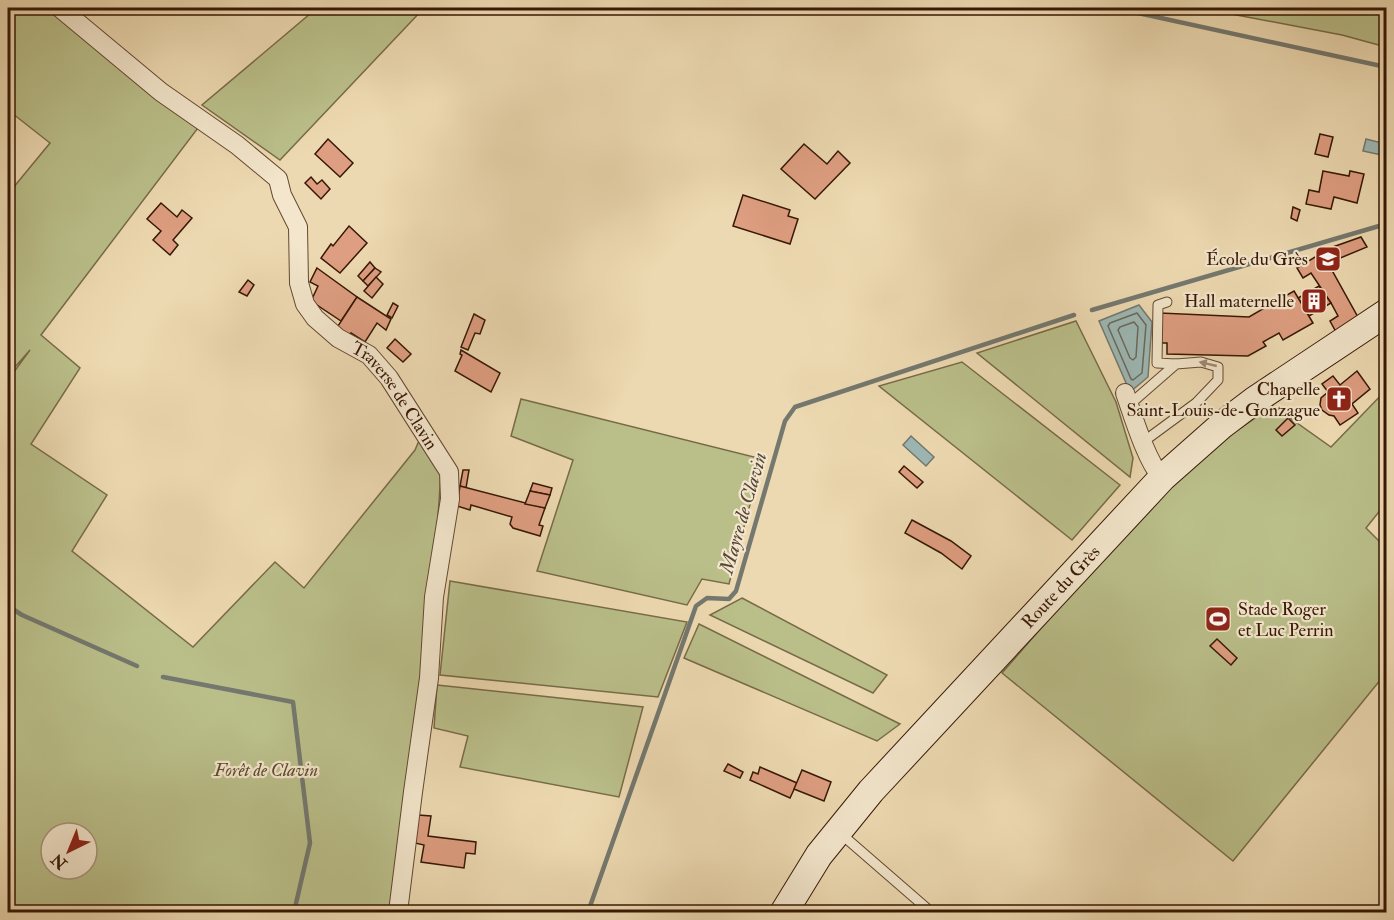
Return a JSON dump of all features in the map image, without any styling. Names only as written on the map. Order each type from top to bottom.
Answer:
[{"type":"street","name":"Traverse de Clavin","points":[[60,8],[161,93],[237,145],[278,179],[282,195],[298,227],[299,283],[305,304],[315,318],[338,338],[369,355],[389,378],[448,472],[450,499],[434,597],[429,678],[398,912]]},
{"type":"street","name":"Route du Grès","points":[[784,912],[819,855],[871,791],[1162,478],[1214,432],[1255,400],[1386,313]]},
{"type":"street","points":[[1127,399],[1143,442],[1157,473],[1162,478]]},
{"type":"lane","points":[[1143,442],[1196,403],[1218,380],[1218,367],[1202,362],[1157,363],[1158,305],[1167,302]]},
{"type":"lane","points":[[1127,399],[1176,364]]},
{"type":"lane","points":[[838,831],[931,912]]},
{"type":"green space","name":"Forêt de Clavin","points":[[16,8],[50,8],[117,65],[198,128],[41,335],[80,368],[31,444],[107,495],[72,551],[193,647],[275,562],[304,588],[415,450],[421,436],[441,472],[430,623],[390,912],[8,912],[8,380],[30,350],[8,375],[8,194],[50,143],[8,110],[8,19]]},
{"type":"green space","points":[[317,8],[424,8],[280,160],[202,105]]},
{"type":"green space","points":[[1206,8],[1386,8],[1386,47],[1342,35]]},
{"type":"green space","points":[[1076,321],[1116,402],[1133,458],[1130,477],[977,353]]},
{"type":"green space","points":[[962,362],[1120,485],[1072,540],[879,386]]},
{"type":"green space","name":"Stade Roger et Luc Perrin","points":[[1386,390],[1386,503],[1366,528],[1386,548],[1386,673],[1233,861],[1002,673],[1096,565],[1195,459],[1273,406],[1331,447]]},
{"type":"green space","points":[[521,399],[762,459],[729,584],[702,579],[687,605],[537,571],[573,460],[511,436]]},
{"type":"green space","points":[[450,581],[687,622],[658,697],[440,675]]},
{"type":"green space","points":[[742,598],[887,675],[873,693],[710,615]]},
{"type":"green space","points":[[699,624],[900,724],[877,741],[684,658]]},
{"type":"green space","points":[[437,685],[643,707],[619,797],[460,767],[468,736],[434,728]]},
{"type":"water","points":[[1366,139],[1386,144],[1386,156],[1363,151]]},
{"type":"water","points":[[1139,305],[1152,322],[1148,377],[1130,392],[1099,321]]},
{"type":"water","points":[[911,436],[934,457],[926,466],[903,445]]},
{"type":"building","points":[[1320,134],[1333,137],[1328,157],[1315,154]]},
{"type":"building","points":[[328,139],[353,163],[340,177],[315,154]]},
{"type":"building","points":[[804,144],[827,164],[838,151],[850,163],[815,199],[781,169]]},
{"type":"building","points":[[1323,171],[1349,176],[1350,171],[1364,174],[1357,203],[1334,197],[1331,209],[1306,204],[1309,190],[1319,192]]},
{"type":"building","points":[[311,177],[317,184],[322,180],[330,189],[321,199],[305,183]]},
{"type":"building","points":[[743,195],[790,210],[788,216],[798,219],[790,244],[733,226]]},
{"type":"building","points":[[161,203],[177,217],[182,210],[192,218],[173,240],[178,245],[170,255],[153,240],[161,231],[147,219]]},
{"type":"building","points":[[1293,207],[1300,210],[1297,221],[1291,218]]},
{"type":"building","points":[[349,226],[367,243],[340,273],[321,258]]},
{"type":"building","points":[[1361,237],[1367,247],[1328,263],[1359,319],[1336,332],[1330,321],[1338,316],[1331,303],[1311,273],[1303,278],[1297,268],[1330,248]]},
{"type":"building","points":[[370,262],[375,268],[363,281],[358,276]]},
{"type":"building","points":[[317,268],[357,297],[341,321],[311,301],[318,286],[310,282]]},
{"type":"building","points":[[375,268],[381,272],[368,286],[363,281]]},
{"type":"building","points":[[376,277],[383,284],[372,298],[364,291]]},
{"type":"building","points":[[248,280],[254,285],[247,296],[239,292]]},
{"type":"building","name":"Hall maternelle","points":[[1319,286],[1331,303],[1309,316],[1298,298]]},
{"type":"building","points":[[1294,291],[1313,323],[1283,340],[1279,333],[1263,342],[1266,346],[1248,356],[1167,354],[1167,343],[1159,343],[1160,313],[1249,317]]},
{"type":"building","points":[[357,297],[391,319],[386,330],[377,323],[365,342],[351,333],[346,337],[336,329]]},
{"type":"building","points":[[393,303],[398,306],[392,318],[387,315]]},
{"type":"building","points":[[474,314],[485,320],[480,334],[475,333],[468,350],[461,347]]},
{"type":"building","points":[[395,339],[411,354],[403,362],[387,348]]},
{"type":"building","points":[[461,350],[500,373],[491,392],[455,371],[462,355]]},
{"type":"building","name":"Chapelle Saint-Louis-de-Gonzague","points":[[1357,371],[1370,389],[1352,404],[1358,413],[1340,425],[1334,416],[1322,410],[1321,398],[1328,392],[1322,384],[1333,376],[1340,385]]},
{"type":"building","points":[[1288,418],[1295,425],[1282,436],[1276,430]]},
{"type":"building","points":[[904,466],[923,482],[917,488],[899,472]]},
{"type":"building","points":[[463,470],[469,470],[466,488],[460,486]]},
{"type":"building","points":[[533,483],[552,488],[550,495],[530,491]]},
{"type":"building","points":[[460,486],[545,508],[539,525],[543,526],[540,536],[513,528],[510,524],[512,517],[471,505],[470,510],[457,506]]},
{"type":"building","points":[[530,491],[550,495],[545,508],[525,504]]},
{"type":"building","points":[[912,520],[951,541],[971,556],[962,569],[941,553],[905,533]]},
{"type":"building","points":[[1217,639],[1237,658],[1231,665],[1210,646]]},
{"type":"building","points":[[728,764],[743,772],[740,778],[724,771]]},
{"type":"building","points":[[760,767],[797,783],[790,798],[750,780],[753,772],[758,774]]},
{"type":"building","points":[[802,770],[831,782],[824,801],[794,789]]},
{"type":"building","points":[[418,815],[431,816],[428,836],[476,842],[475,854],[466,853],[464,868],[421,862],[424,845],[415,843]]},
{"type":"waterway","points":[[1115,8],[1386,67]]},
{"type":"waterway","name":"Mayre de Clavin","points":[[1092,310],[1386,224]]},
{"type":"waterway","name":"Mayre de Clavin","points":[[588,912],[696,606],[707,598],[729,599],[736,591],[785,421],[795,407],[1074,315]]},
{"type":"waterway","points":[[8,606],[22,615],[137,666]]},
{"type":"waterway","points":[[163,677],[293,702],[310,843],[294,912]]},
{"type":"place","name":"École du Grès","points":[[1328,259]]},
{"type":"place","name":"Hall maternelle","points":[[1314,301]]},
{"type":"place","name":"Chapelle Saint-Louis-de-Gonzague","points":[[1339,399]]},
{"type":"place","name":"Stade Roger et Luc Perrin","points":[[1218,619]]}]
